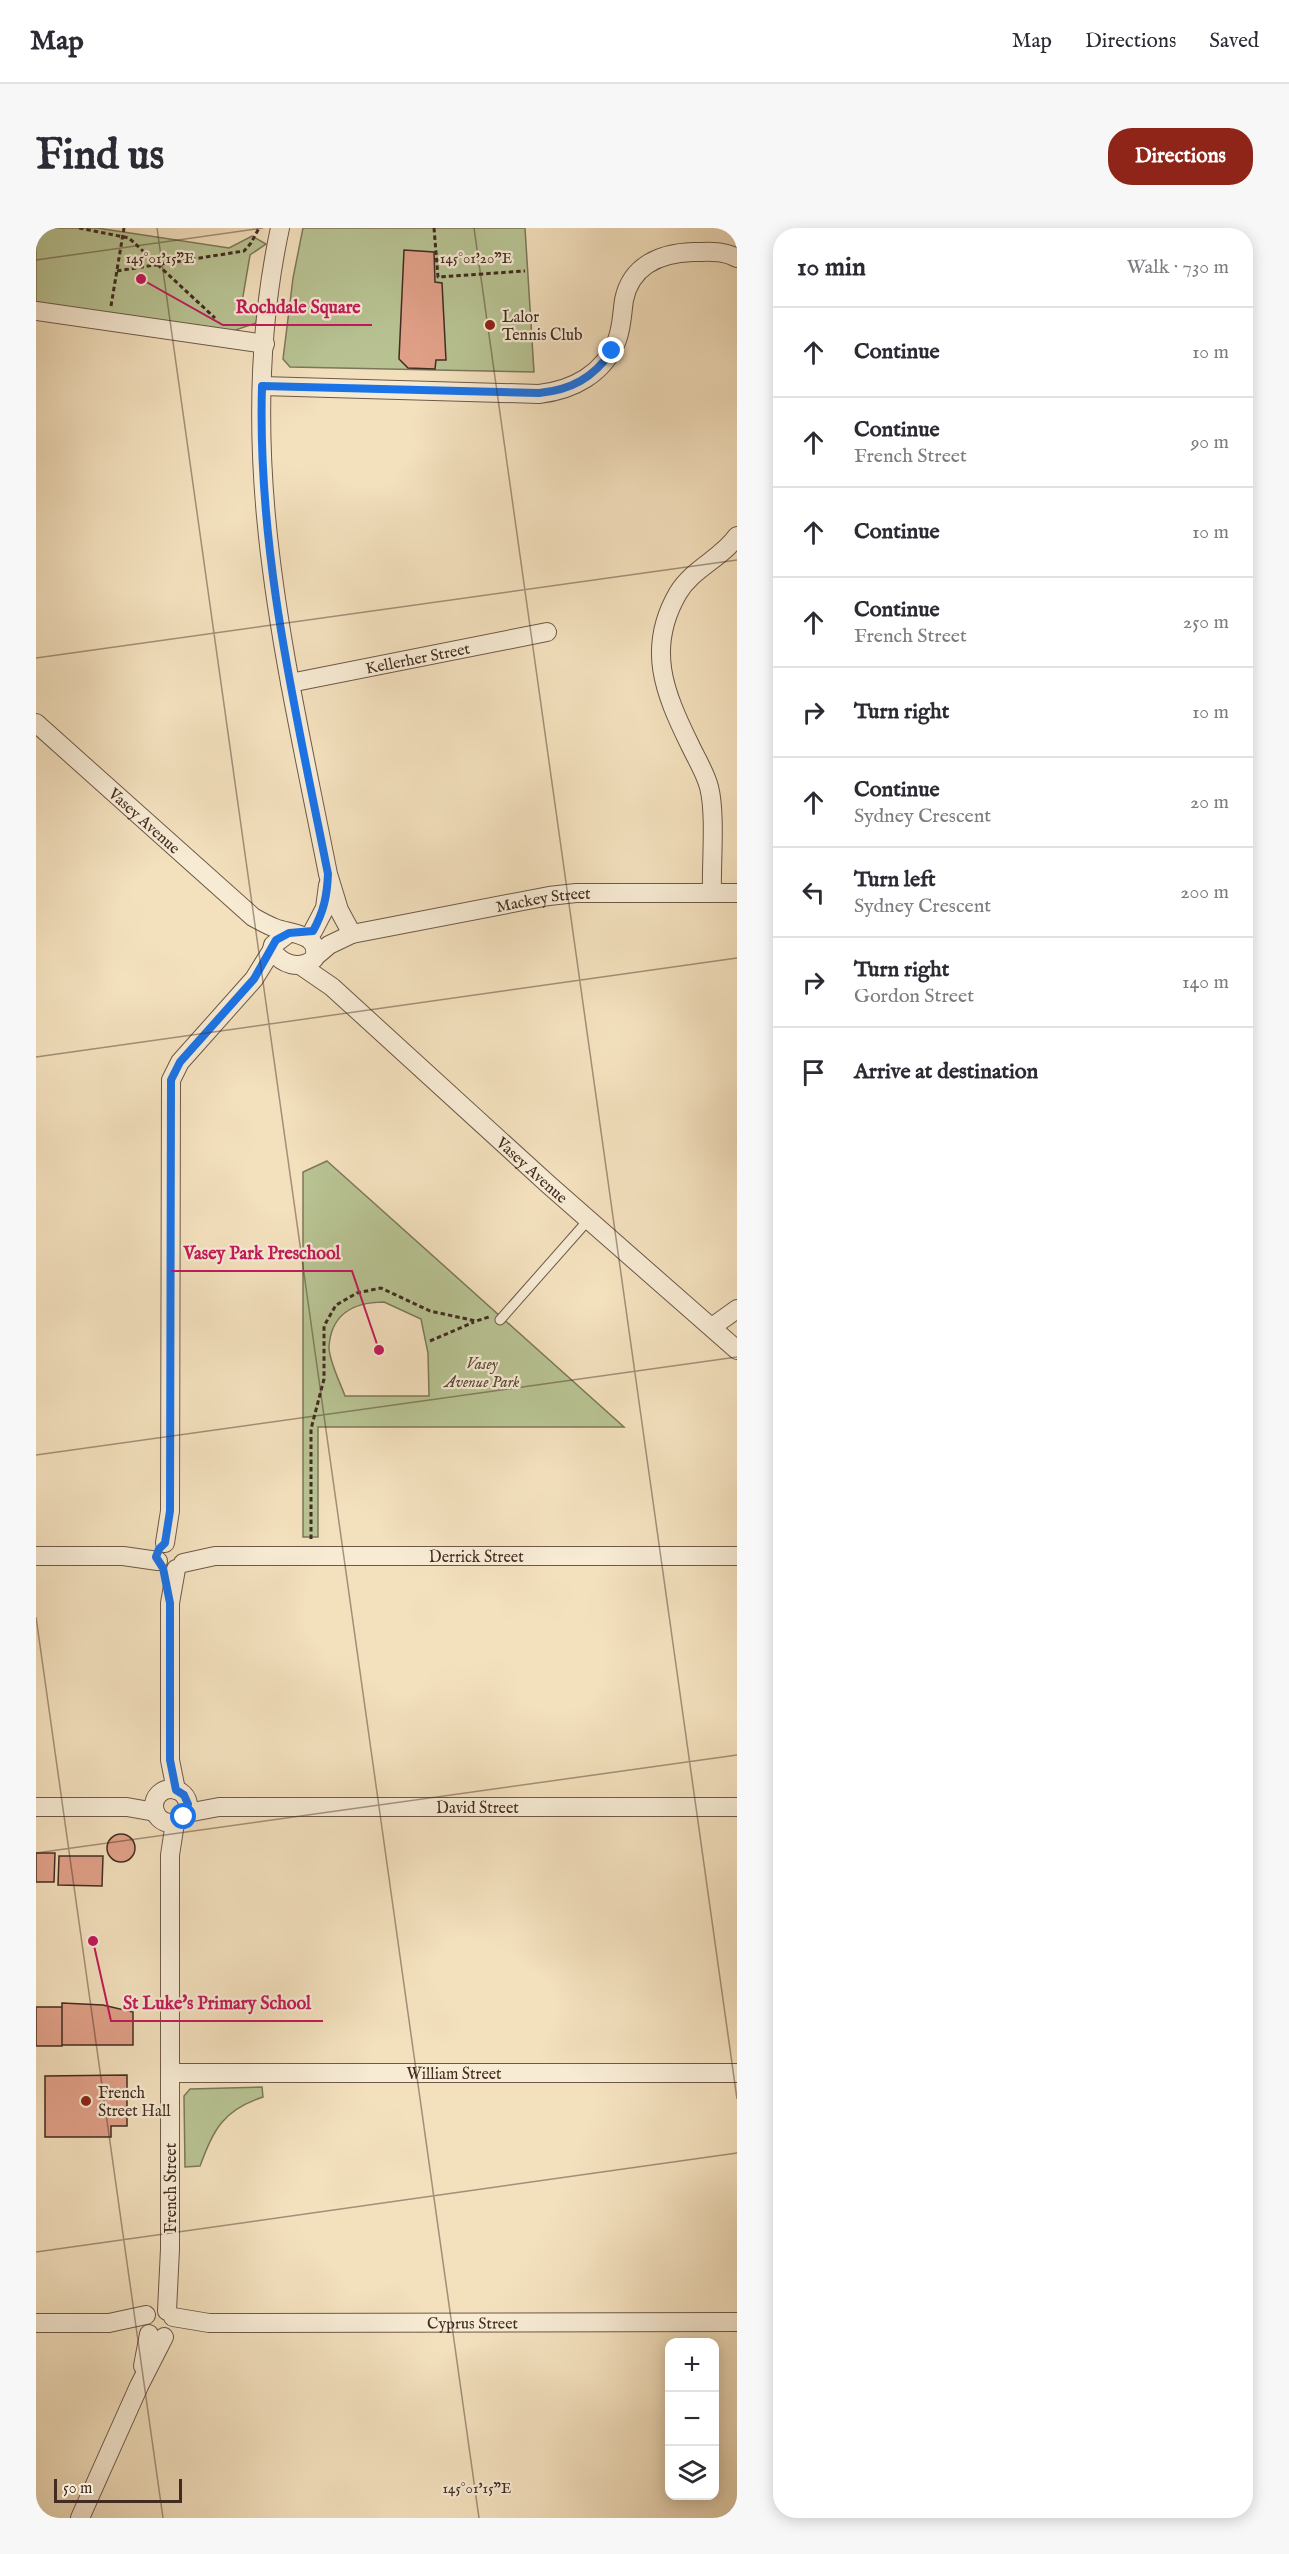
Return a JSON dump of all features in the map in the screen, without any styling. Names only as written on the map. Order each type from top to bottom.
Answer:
[{"type":"street","points":[[280,228],[262,386],[260,434],[265,528],[271,578],[290,683],[328,874],[339,910],[352,934]]},
{"type":"street","points":[[262,386],[539,393],[568,388],[591,376],[612,351],[621,325],[628,286],[645,265],[658,257],[685,252],[718,252],[737,258]]},
{"type":"street","points":[[36,311],[265,344]]},
{"type":"street","points":[[712,892],[708,785],[669,699],[662,672],[660,645],[663,628],[679,591],[693,574],[731,544],[737,536]]},
{"type":"street","name":"Kellerher Street","points":[[290,683],[547,632]]},
{"type":"street","name":"Vasey Avenue","points":[[37,726],[253,917],[272,947],[304,961],[549,1185],[590,1218],[737,1350]]},
{"type":"street","points":[[272,947],[301,932],[325,908],[328,874]]},
{"type":"street","name":"Mackey Street","points":[[301,932],[352,934],[565,893],[737,892]]},
{"type":"street","name":"Vasey Avenue","points":[[253,917],[301,932]]},
{"type":"street","points":[[301,932],[312,943],[304,961]]},
{"type":"street","name":"Mackey Street","points":[[304,961],[352,934]]},
{"type":"street","name":"French Street","points":[[80,2518],[139,2386],[159,2323],[168,2269],[171,1080],[180,1062],[254,979],[272,947]]},
{"type":"street","name":"French Street","points":[[254,979],[304,961]]},
{"type":"street","points":[[712,1328],[737,1309]]},
{"type":"street","name":"Derrick Street","points":[[36,1556],[737,1556]]},
{"type":"street","name":"David Street","points":[[36,1807],[737,1807]]},
{"type":"street","name":"William Street","points":[[170,2073],[737,2073]]},
{"type":"street","name":"Cyprus Street","points":[[36,2323],[737,2322]]},
{"type":"lane","points":[[500,1320],[590,1218]]},
{"type":"path","points":[[79,228],[129,238],[156,266],[224,326]]},
{"type":"path","points":[[109,321],[124,228]]},
{"type":"path","points":[[117,271],[244,251],[259,228]]},
{"type":"path","points":[[434,228],[438,277],[525,271]]},
{"type":"path","points":[[312,1556],[311,1429],[323,1386],[323,1337],[328,1314],[347,1297],[370,1289],[381,1288],[430,1311],[476,1322]]},
{"type":"path","points":[[430,1341],[459,1326],[488,1317],[495,1310]]},
{"type":"green space","points":[[36,228],[97,228],[229,248],[252,236],[266,244],[250,255],[242,302],[259,309],[256,323],[230,332],[36,304]]},
{"type":"green space","points":[[303,228],[525,228],[534,372],[290,367],[283,359],[293,278]]},
{"type":"green space","name":"Vasey Avenue Park","points":[[327,1161],[624,1427],[318,1427],[318,1537],[303,1537],[303,1172]],"holes":[[[384,1302],[421,1319],[428,1353],[429,1396],[345,1396],[329,1353],[331,1336],[339,1318],[363,1304]]]},
{"type":"green space","points":[[262,2087],[263,2097],[238,2108],[222,2122],[210,2141],[200,2166],[185,2167],[184,2096],[190,2089]]},
{"type":"building","points":[[404,250],[434,252],[435,282],[442,283],[446,360],[436,360],[435,369],[408,368],[399,359]]},
{"type":"building","points":[[121,1834],[131,1838],[135,1848],[131,1858],[121,1862],[111,1858],[107,1848],[111,1838]]},
{"type":"building","points":[[36,1853],[55,1853],[54,1882],[36,1882]]},
{"type":"building","points":[[59,1856],[103,1856],[102,1886],[58,1885]]},
{"type":"building","points":[[62,2003],[103,2005],[133,2012],[133,2045],[62,2045]]},
{"type":"building","points":[[36,2007],[62,2007],[62,2046],[36,2046]]},
{"type":"building","name":"French Street Hall","points":[[127,2075],[127,2126],[111,2126],[111,2137],[45,2137],[45,2076]]},
{"type":"place","name":"Rochdale Square","points":[[141,279]]},
{"type":"place","name":"Lalor Tennis Club","points":[[490,325]]},
{"type":"place","name":"Vasey Park Preschool","points":[[379,1350]]},
{"type":"place","name":"St Luke's Primary School","points":[[93,1941]]},
{"type":"place","name":"French Street Hall","points":[[86,2101]]},
{"type":"route","points":[[184,1817],[188,1804],[184,1795],[176,1790],[170,1760],[170,1603],[163,1568],[156,1557],[160,1546],[165,1543],[170,1511],[171,1080],[180,1062],[254,979],[276,940],[289,933],[313,931],[325,908],[327,897],[328,874],[271,578],[262,478],[260,434],[262,386],[554,392],[580,383],[591,376],[612,351]]}]
